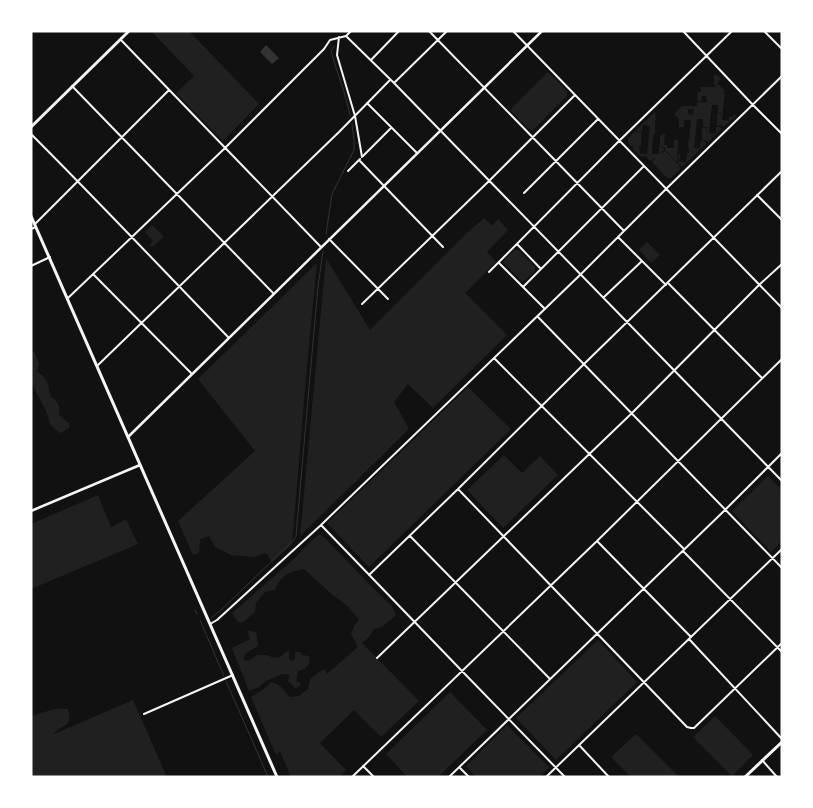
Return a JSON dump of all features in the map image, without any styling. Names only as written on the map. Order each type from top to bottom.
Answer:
[{"type":"main road","points":[[31,127],[129,31]]},
{"type":"main road","points":[[31,216],[277,777]]},
{"type":"main road","points":[[745,777],[782,741]]},
{"type":"street","points":[[68,298],[225,148],[324,49],[330,40],[346,36],[351,31]]},
{"type":"street","points":[[370,60],[399,31]]},
{"type":"street","points":[[429,31],[624,231]]},
{"type":"street","points":[[394,84],[446,31]]},
{"type":"street","points":[[513,31],[782,308]]},
{"type":"street","points":[[128,437],[542,31]]},
{"type":"street","points":[[683,31],[752,105],[782,134]]},
{"type":"street","points":[[489,272],[732,31]]},
{"type":"street","points":[[764,31],[782,49]]},
{"type":"street","points":[[346,36],[782,481]]},
{"type":"street","points":[[339,38],[338,55],[354,116],[362,157]]},
{"type":"street","points":[[120,40],[321,247]]},
{"type":"street","points":[[210,624],[218,620],[321,525],[580,275],[782,76]]},
{"type":"street","points":[[97,366],[390,80]]},
{"type":"street","points":[[72,86],[274,294]]},
{"type":"street","points":[[31,229],[169,90]]},
{"type":"street","points":[[362,304],[575,95]]},
{"type":"street","points":[[367,103],[417,153]]},
{"type":"street","points":[[524,193],[598,119]]},
{"type":"street","points":[[348,171],[391,128]]},
{"type":"street","points":[[31,134],[229,338]]},
{"type":"street","points":[[359,160],[443,248]]},
{"type":"street","points":[[523,287],[644,166]]},
{"type":"street","points":[[369,575],[782,170]]},
{"type":"street","points":[[757,194],[782,220]]},
{"type":"street","points":[[618,237],[715,329],[762,378]]},
{"type":"street","points":[[329,239],[388,299]]},
{"type":"street","points":[[517,244],[541,269]]},
{"type":"street","points":[[31,266],[50,258]]},
{"type":"street","points":[[603,298],[642,261]]},
{"type":"street","points":[[498,262],[545,309]]},
{"type":"street","points":[[377,658],[632,413],[782,264]]},
{"type":"street","points":[[93,274],[192,374]]},
{"type":"street","points":[[537,316],[782,568]]},
{"type":"street","points":[[494,358],[782,652]]},
{"type":"street","points":[[352,777],[597,541],[782,359]]},
{"type":"street","points":[[449,777],[782,453]]},
{"type":"street","points":[[31,511],[140,464]]},
{"type":"street","points":[[458,489],[687,727],[694,728],[782,643]]},
{"type":"street","points":[[321,525],[565,777]]},
{"type":"street","points":[[410,535],[550,679]]},
{"type":"street","points":[[597,541],[690,638],[782,741]]},
{"type":"street","points":[[546,777],[782,549]]},
{"type":"street","points":[[144,714],[232,675]]},
{"type":"street","points":[[578,745],[610,777]]},
{"type":"street","points":[[762,760],[777,777]]},
{"type":"street","points":[[363,766],[374,777]]},
{"type":"street","points":[[460,767],[469,777]]},
{"type":"shaded area","points":[[151,31],[189,31],[259,104],[223,141],[176,93],[194,76]]},
{"type":"shaded area","points":[[266,45],[279,58],[272,64],[260,52]]},
{"type":"shaded area","points":[[548,72],[567,91],[567,96],[533,130],[528,129],[510,110]]},
{"type":"shaded area","points":[[714,75],[721,79],[717,83],[725,91],[720,95],[725,92],[722,120],[729,121],[729,117],[732,117],[734,114],[736,116],[723,127],[721,124],[717,126],[717,114],[721,113],[718,113],[718,105],[712,105],[709,133],[716,134],[716,127],[722,129],[708,142],[706,140],[702,140],[702,128],[706,128],[706,134],[707,127],[703,127],[703,119],[697,119],[694,148],[700,148],[701,141],[705,141],[706,144],[682,167],[678,163],[678,154],[681,154],[679,162],[686,162],[689,152],[688,141],[691,120],[684,120],[684,127],[679,127],[679,119],[674,114],[682,106],[693,106],[693,109],[688,109],[688,114],[693,115],[694,106],[697,106],[697,102],[707,102],[706,96],[702,96],[701,101],[697,101],[698,92],[701,92],[701,87],[714,87],[717,84],[714,85]]},
{"type":"shaded area","points":[[655,112],[656,120],[651,122],[655,121],[652,154],[659,154],[659,147],[664,148],[659,155],[665,151],[679,165],[680,169],[671,178],[667,178],[652,162],[655,158],[650,161],[646,156],[640,156],[632,148],[634,146],[630,146],[628,143],[628,139],[634,132],[641,133],[640,154],[647,154],[650,126],[643,125],[642,132],[636,130]]},
{"type":"shaded area","points":[[660,134],[662,137],[662,134],[665,134],[664,145],[667,145],[667,148],[674,148],[674,140],[678,140],[677,162],[665,150],[665,147],[660,147]]},
{"type":"shaded area","points":[[484,218],[492,226],[498,219],[508,230],[487,252],[496,262],[465,293],[507,335],[433,408],[408,384],[394,402],[409,429],[300,536],[326,258],[370,330]]},
{"type":"shaded area","points":[[152,225],[164,237],[152,247],[150,245],[153,241],[145,232]]},
{"type":"shaded area","points":[[647,242],[660,255],[651,263],[639,250]]},
{"type":"shaded area","points":[[514,250],[519,250],[535,267],[535,271],[524,281],[520,280],[504,263],[505,259]]},
{"type":"shaded area","points":[[317,263],[292,544],[272,562],[266,553],[253,557],[231,555],[215,547],[209,536],[200,539],[199,553],[193,555],[178,521],[255,451],[198,379]]},
{"type":"shaded area","points":[[33,352],[39,364],[37,371],[47,381],[51,397],[56,401],[60,409],[59,415],[69,423],[69,428],[61,433],[50,424],[47,413],[31,382],[31,353]]},
{"type":"shaded area","points":[[468,387],[511,429],[369,567],[327,523]]},
{"type":"shaded area","points":[[504,455],[522,473],[540,456],[558,475],[503,528],[467,490]]},
{"type":"shaded area","points":[[768,476],[782,490],[782,541],[771,552],[732,511]]},
{"type":"shaded area","points":[[98,495],[111,527],[126,519],[138,544],[31,589],[31,524]]},
{"type":"shaded area","points":[[319,534],[392,606],[396,615],[382,627],[374,629],[362,643],[419,701],[381,737],[354,710],[320,743],[346,770],[339,777],[291,777],[280,751],[276,755],[251,697],[271,682],[279,685],[290,697],[299,696],[308,689],[310,679],[325,669],[327,674],[358,647],[351,634],[359,619],[347,606],[304,569],[286,575],[275,590],[265,592],[256,603],[255,612],[242,623],[238,622],[232,613],[296,557]]},
{"type":"shaded area","points":[[247,630],[256,632],[258,646],[246,653],[243,659],[248,661],[257,655],[267,655],[274,658],[280,657],[289,650],[289,659],[291,661],[295,659],[295,652],[309,656],[307,666],[298,671],[296,681],[301,683],[299,687],[295,688],[288,681],[290,675],[282,674],[249,691],[232,648],[250,639]]},
{"type":"shaded area","points":[[598,640],[637,682],[556,760],[516,718]]},
{"type":"shaded area","points":[[450,692],[487,730],[438,777],[407,777],[386,754]]},
{"type":"shaded area","points":[[133,700],[167,777],[31,777],[31,716],[55,709],[68,709],[68,723],[54,734]]},
{"type":"shaded area","points":[[715,716],[753,755],[732,776],[693,737]]},
{"type":"shaded area","points":[[507,725],[549,767],[539,777],[476,777],[466,766]]},
{"type":"shaded area","points":[[636,734],[679,777],[631,777],[611,757]]},
{"type":"waterway","points":[[334,46],[331,51],[350,116]]},
{"type":"waterway","points":[[326,234],[332,194],[354,150],[352,124]]},
{"type":"waterway","points":[[211,618],[296,536],[318,287],[323,251]]},
{"type":"waterway","points":[[195,610],[197,614]]},
{"type":"waterway","points":[[200,620],[224,676]]},
{"type":"waterway","points":[[226,681],[268,777]]}]
